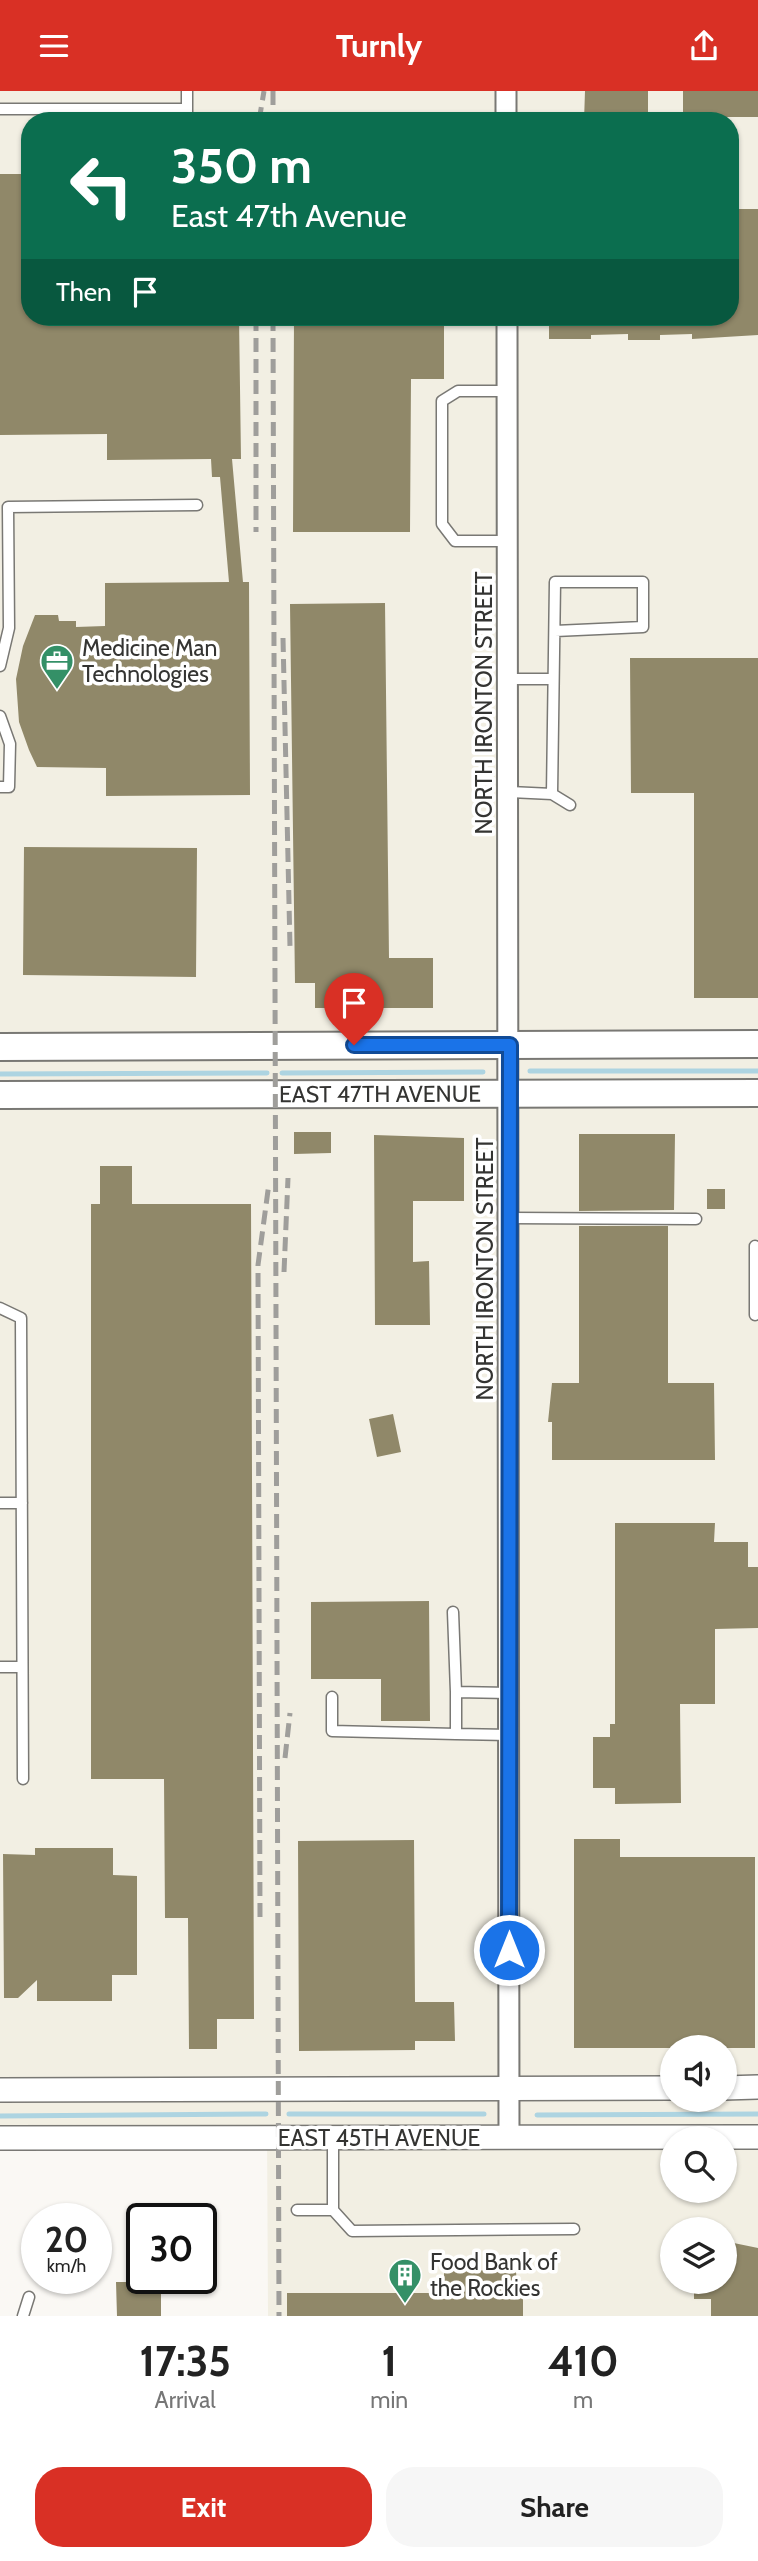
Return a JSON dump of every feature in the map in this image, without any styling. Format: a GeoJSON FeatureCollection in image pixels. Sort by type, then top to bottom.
{"type":"FeatureCollection","features":[{"type":"Feature","properties":{"kind":"main road"},"geometry":{"type":"LineString","coordinates":[[0,1047],[758,1044]]}},
{"type":"Feature","properties":{"kind":"main road","name":"EAST 47TH AVENUE"},"geometry":{"type":"LineString","coordinates":[[0,1095],[758,1093]]}},
{"type":"Feature","properties":{"kind":"street"},"geometry":{"type":"LineString","coordinates":[[506,91],[506,112]]}},
{"type":"Feature","properties":{"kind":"street","name":"NORTH IRONTON STREET"},"geometry":{"type":"LineString","coordinates":[[507,326],[510,792],[509,2138]]}},
{"type":"Feature","properties":{"kind":"street"},"geometry":{"type":"LineString","coordinates":[[737,2088],[758,2087]]}},
{"type":"Feature","properties":{"kind":"street"},"geometry":{"type":"LineString","coordinates":[[0,2090],[660,2088]]}},
{"type":"Feature","properties":{"kind":"street","name":"EAST 45TH AVENUE"},"geometry":{"type":"LineString","coordinates":[[0,2138],[758,2137]]}},
{"type":"Feature","properties":{"kind":"lane"},"geometry":{"type":"LineString","coordinates":[[0,109],[187,109],[187,91]]}},
{"type":"Feature","properties":{"kind":"lane"},"geometry":{"type":"LineString","coordinates":[[507,391],[458,391],[442,401],[442,524],[455,541],[508,541]]}},
{"type":"Feature","properties":{"kind":"lane"},"geometry":{"type":"LineString","coordinates":[[0,666],[9,628],[4,507],[197,505]]}},
{"type":"Feature","properties":{"kind":"lane"},"geometry":{"type":"LineString","coordinates":[[552,794],[555,582],[643,582],[643,627],[555,631]]}},
{"type":"Feature","properties":{"kind":"lane"},"geometry":{"type":"LineString","coordinates":[[508,679],[552,679]]}},
{"type":"Feature","properties":{"kind":"lane"},"geometry":{"type":"LineString","coordinates":[[0,716],[10,744],[9,787],[0,787]]}},
{"type":"Feature","properties":{"kind":"lane"},"geometry":{"type":"LineString","coordinates":[[510,792],[552,794],[570,805]]}},
{"type":"Feature","properties":{"kind":"lane"},"geometry":{"type":"LineString","coordinates":[[510,1219],[696,1219]]}},
{"type":"Feature","properties":{"kind":"lane"},"geometry":{"type":"LineString","coordinates":[[755,1246],[755,1315]]}},
{"type":"Feature","properties":{"kind":"lane"},"geometry":{"type":"LineString","coordinates":[[0,1308],[21,1318],[23,1779]]}},
{"type":"Feature","properties":{"kind":"lane"},"geometry":{"type":"LineString","coordinates":[[0,1503],[22,1503]]}},
{"type":"Feature","properties":{"kind":"lane"},"geometry":{"type":"LineString","coordinates":[[453,1612],[456,1734]]}},
{"type":"Feature","properties":{"kind":"lane"},"geometry":{"type":"LineString","coordinates":[[0,1667],[22,1667]]}},
{"type":"Feature","properties":{"kind":"lane"},"geometry":{"type":"LineString","coordinates":[[456,1692],[509,1693]]}},
{"type":"Feature","properties":{"kind":"lane"},"geometry":{"type":"LineString","coordinates":[[332,1697],[332,1731],[509,1735]]}},
{"type":"Feature","properties":{"kind":"lane"},"geometry":{"type":"LineString","coordinates":[[332,2139],[332,2210],[352,2231],[574,2229]]}},
{"type":"Feature","properties":{"kind":"lane"},"geometry":{"type":"LineString","coordinates":[[297,2210],[332,2210]]}},
{"type":"Feature","properties":{"kind":"lane"},"geometry":{"type":"LineString","coordinates":[[23,2316],[29,2297]]}},
{"type":"Feature","properties":{"kind":"shaded area"},"geometry":{"type":"Polygon","coordinates":[[[0,91],[758,91],[758,2316],[268,2316],[267,2127],[0,2128],[0,91]]]}},
{"type":"Feature","properties":{"kind":"building"},"geometry":{"type":"Polygon","coordinates":[[[585,91],[648,91],[648,112],[584,112],[585,91]]]}},
{"type":"Feature","properties":{"kind":"building"},"geometry":{"type":"Polygon","coordinates":[[[683,91],[758,91],[758,117],[739,117],[739,112],[683,112],[683,91]]]}},
{"type":"Feature","properties":{"kind":"building"},"geometry":{"type":"Polygon","coordinates":[[[0,174],[21,174],[21,326],[239,326],[241,459],[232,459],[243,582],[249,582],[250,795],[106,796],[106,768],[37,767],[19,722],[16,679],[23,646],[35,615],[58,615],[59,621],[76,621],[76,627],[105,626],[105,583],[229,582],[220,477],[212,477],[211,459],[107,460],[107,434],[0,435],[0,174]]]}},
{"type":"Feature","properties":{"kind":"building"},"geometry":{"type":"Polygon","coordinates":[[[739,209],[758,209],[758,335],[692,339],[692,334],[660,335],[660,340],[628,340],[628,334],[591,335],[591,339],[549,339],[549,326],[739,326],[739,209]]]}},
{"type":"Feature","properties":{"kind":"building"},"geometry":{"type":"Polygon","coordinates":[[[294,326],[444,326],[444,379],[411,379],[410,532],[293,532],[294,326]]]}},
{"type":"Feature","properties":{"kind":"building"},"geometry":{"type":"Polygon","coordinates":[[[385,603],[389,958],[433,958],[433,1008],[315,1008],[315,983],[295,983],[290,604],[385,603]]]}},
{"type":"Feature","properties":{"kind":"building"},"geometry":{"type":"Polygon","coordinates":[[[630,658],[758,658],[758,998],[694,998],[694,793],[631,793],[630,658]]]}},
{"type":"Feature","properties":{"kind":"building"},"geometry":{"type":"Polygon","coordinates":[[[24,847],[197,848],[196,977],[23,975],[24,847]]]}},
{"type":"Feature","properties":{"kind":"building"},"geometry":{"type":"Polygon","coordinates":[[[294,1132],[331,1132],[331,1153],[294,1154],[294,1132]]]}},
{"type":"Feature","properties":{"kind":"building"},"geometry":{"type":"Polygon","coordinates":[[[579,1134],[675,1134],[674,1210],[579,1211],[579,1134]]]}},
{"type":"Feature","properties":{"kind":"building"},"geometry":{"type":"Polygon","coordinates":[[[374,1135],[464,1138],[464,1201],[413,1201],[413,1262],[429,1261],[430,1325],[375,1325],[374,1135]]]}},
{"type":"Feature","properties":{"kind":"building"},"geometry":{"type":"Polygon","coordinates":[[[100,1166],[132,1166],[132,1204],[251,1204],[254,2019],[217,2019],[217,2049],[189,2049],[188,1918],[165,1918],[164,1779],[91,1779],[91,1204],[100,1204],[100,1166]]]}},
{"type":"Feature","properties":{"kind":"building"},"geometry":{"type":"Polygon","coordinates":[[[707,1189],[725,1189],[725,1209],[707,1209],[707,1189]]]}},
{"type":"Feature","properties":{"kind":"building"},"geometry":{"type":"Polygon","coordinates":[[[579,1226],[668,1226],[668,1383],[714,1383],[715,1460],[552,1460],[552,1422],[548,1422],[552,1383],[579,1383],[579,1226]]]}},
{"type":"Feature","properties":{"kind":"building"},"geometry":{"type":"Polygon","coordinates":[[[393,1414],[401,1452],[377,1457],[369,1419],[393,1414]]]}},
{"type":"Feature","properties":{"kind":"building"},"geometry":{"type":"Polygon","coordinates":[[[615,1523],[715,1523],[714,1542],[748,1542],[748,1567],[758,1567],[758,1628],[715,1629],[715,1704],[680,1704],[681,1803],[615,1804],[615,1788],[593,1788],[593,1737],[610,1737],[610,1724],[615,1724],[615,1523]]]}},
{"type":"Feature","properties":{"kind":"building"},"geometry":{"type":"Polygon","coordinates":[[[429,1601],[430,1721],[381,1721],[381,1679],[311,1679],[311,1602],[429,1601]]]}},
{"type":"Feature","properties":{"kind":"building"},"geometry":{"type":"Polygon","coordinates":[[[574,1839],[620,1839],[620,1857],[755,1857],[755,2048],[737,2048],[737,2035],[660,2035],[660,2048],[574,2048],[574,1839]]]}},
{"type":"Feature","properties":{"kind":"building"},"geometry":{"type":"Polygon","coordinates":[[[414,1840],[415,2002],[454,2002],[455,2041],[415,2041],[415,2050],[299,2051],[298,1841],[414,1840]]]}},
{"type":"Feature","properties":{"kind":"building"},"geometry":{"type":"Polygon","coordinates":[[[35,1848],[113,1848],[113,1875],[137,1876],[137,1975],[112,1975],[112,2001],[37,2001],[37,1980],[18,1998],[4,1998],[3,1854],[35,1855],[35,1848]]]}},
{"type":"Feature","properties":{"kind":"building"},"geometry":{"type":"Polygon","coordinates":[[[737,2244],[758,2248],[758,2316],[711,2316],[711,2299],[694,2299],[694,2294],[737,2294],[737,2244]]]}},
{"type":"Feature","properties":{"kind":"building","name":"Food Bank of the Rockies"},"geometry":{"type":"Polygon","coordinates":[[[516,2270],[517,2292],[523,2292],[523,2316],[287,2316],[287,2293],[444,2293],[444,2271],[516,2270]]]}},
{"type":"Feature","properties":{"kind":"building"},"geometry":{"type":"Polygon","coordinates":[[[116,2282],[126,2282],[126,2294],[161,2294],[161,2316],[117,2316],[116,2282]]]}},
{"type":"Feature","properties":{"kind":"waterway"},"geometry":{"type":"LineString","coordinates":[[530,1071],[758,1071]]}},
{"type":"Feature","properties":{"kind":"waterway"},"geometry":{"type":"LineString","coordinates":[[282,1073],[483,1072]]}},
{"type":"Feature","properties":{"kind":"waterway"},"geometry":{"type":"LineString","coordinates":[[0,1074],[267,1073]]}},
{"type":"Feature","properties":{"kind":"waterway"},"geometry":{"type":"LineString","coordinates":[[0,2116],[266,2114]]}},
{"type":"Feature","properties":{"kind":"waterway"},"geometry":{"type":"LineString","coordinates":[[289,2114],[484,2114]]}},
{"type":"Feature","properties":{"kind":"waterway"},"geometry":{"type":"LineString","coordinates":[[537,2115],[758,2114]]}},
{"type":"Feature","properties":{"kind":"railway"},"geometry":{"type":"LineString","coordinates":[[260,112],[264,91]]}},
{"type":"Feature","properties":{"kind":"railway"},"geometry":{"type":"LineString","coordinates":[[273,91],[273,112]]}},
{"type":"Feature","properties":{"kind":"railway"},"geometry":{"type":"LineString","coordinates":[[256,326],[256,532]]}},
{"type":"Feature","properties":{"kind":"railway"},"geometry":{"type":"LineString","coordinates":[[273,326],[279,2316]]}},
{"type":"Feature","properties":{"kind":"railway"},"geometry":{"type":"LineString","coordinates":[[283,638],[290,947]]}},
{"type":"Feature","properties":{"kind":"railway"},"geometry":{"type":"LineString","coordinates":[[284,1272],[288,1178]]}},
{"type":"Feature","properties":{"kind":"railway"},"geometry":{"type":"LineString","coordinates":[[260,1917],[258,1265],[269,1183]]}},
{"type":"Feature","properties":{"kind":"railway"},"geometry":{"type":"LineString","coordinates":[[285,1758],[290,1713]]}},
{"type":"Feature","properties":{"kind":"place","name":"Medicine Man Technologies"},"geometry":{"type":"Point","coordinates":[57,691]}},
{"type":"Feature","properties":{"kind":"place","name":"Food Bank of the Rockies"},"geometry":{"type":"Point","coordinates":[405,2305]}},
{"type":"Feature","properties":{"kind":"route"},"geometry":{"type":"LineString","coordinates":[[354,1045],[510,1045],[509,1950]]}}]}
